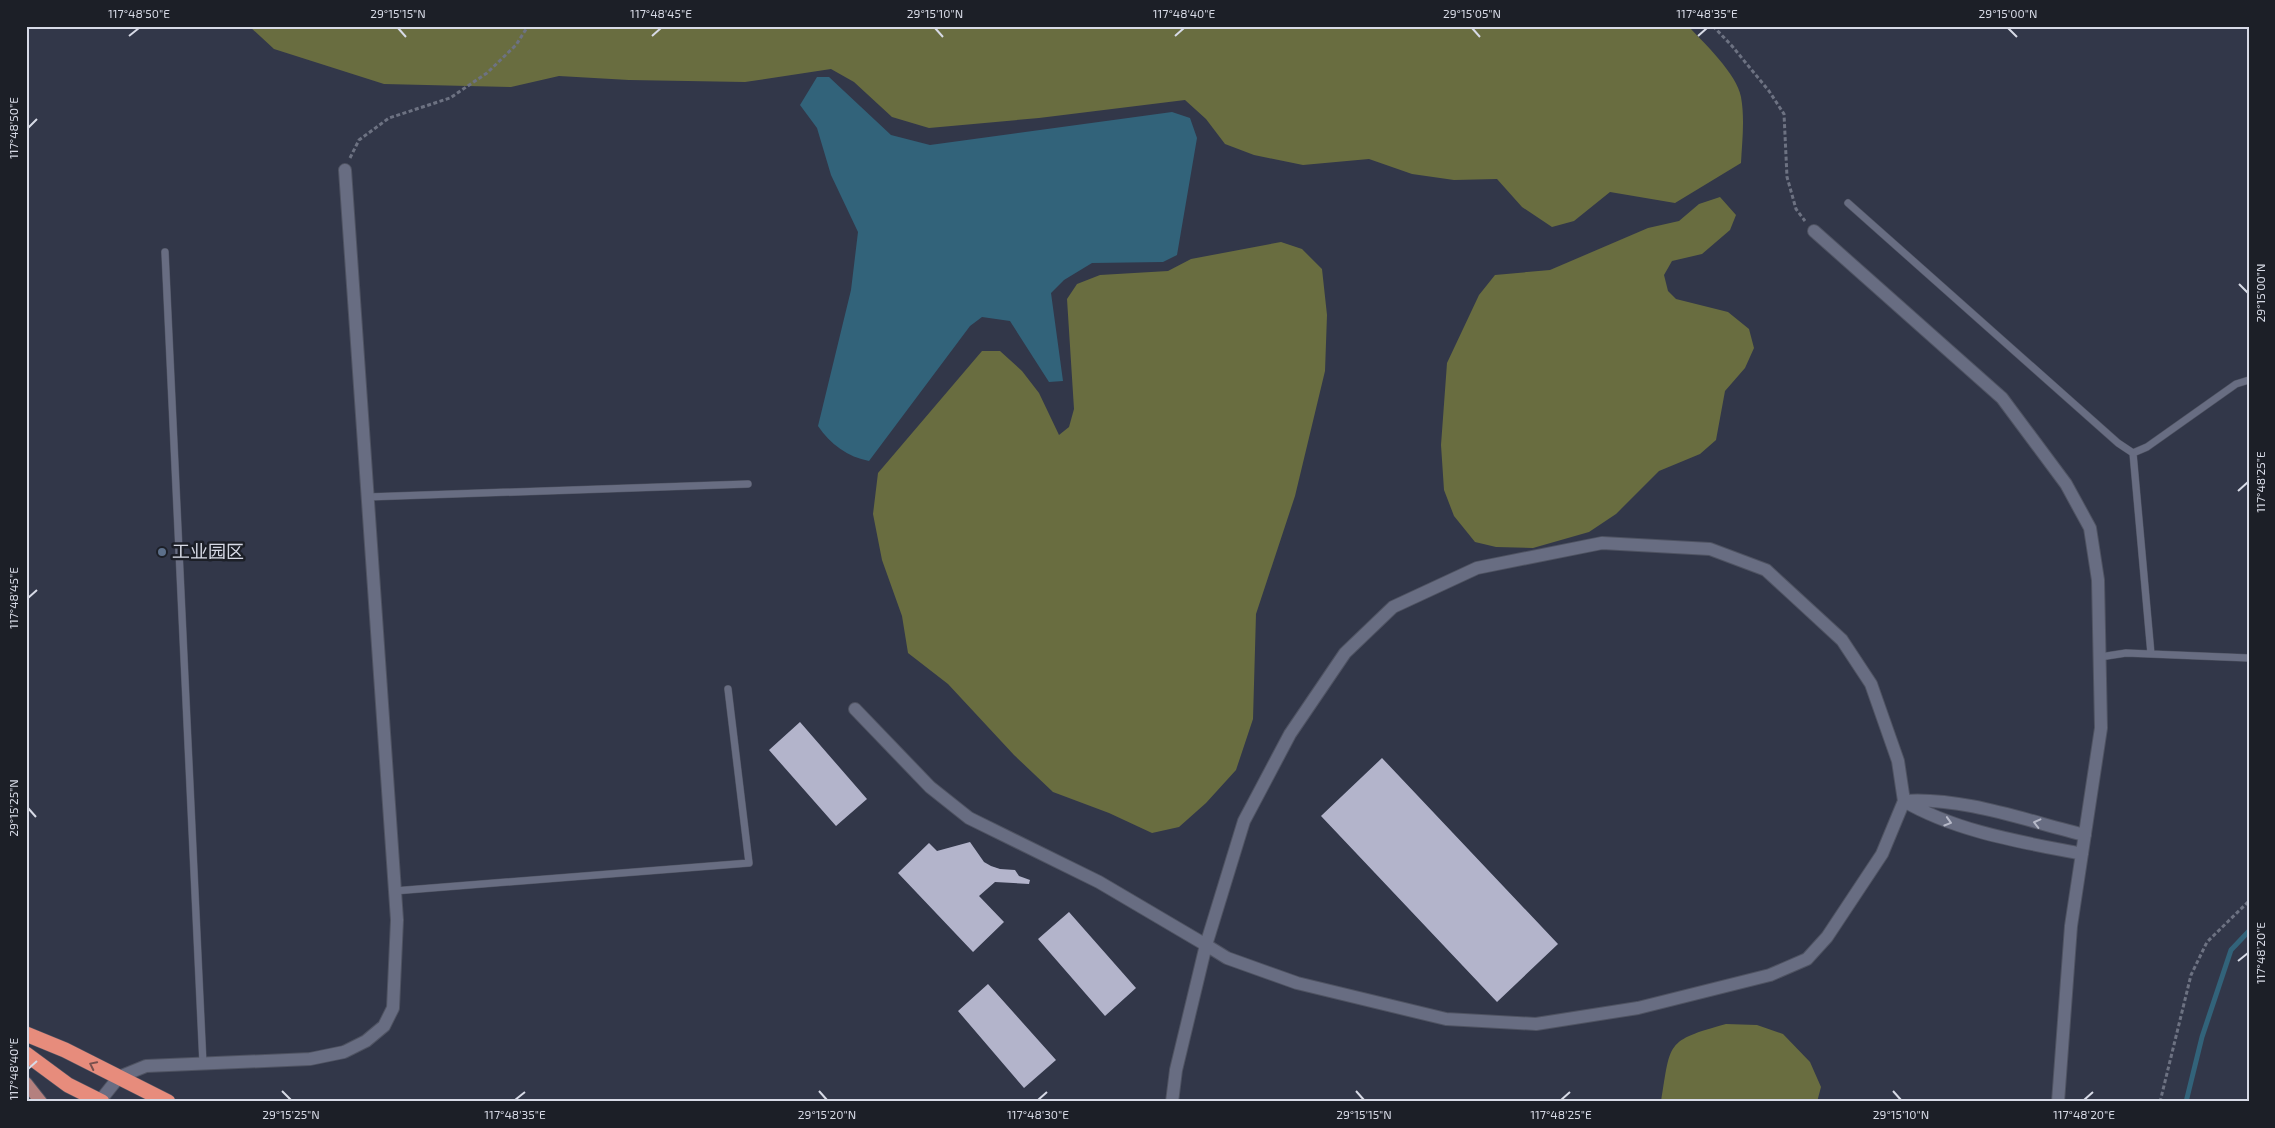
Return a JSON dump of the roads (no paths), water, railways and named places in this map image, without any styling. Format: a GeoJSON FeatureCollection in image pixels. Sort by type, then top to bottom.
{"type":"FeatureCollection","features":[{"type":"Feature","properties":{"kind":"highway"},"geometry":{"type":"LineString","coordinates":[[26,1034],[168,1102]]}},
{"type":"Feature","properties":{"kind":"highway"},"geometry":{"type":"LineString","coordinates":[[26,1054],[68,1086],[100,1101]]}},
{"type":"Feature","properties":{"kind":"main road"},"geometry":{"type":"LineString","coordinates":[[26,1084],[41,1102]]}},
{"type":"Feature","properties":{"kind":"street"},"geometry":{"type":"LineString","coordinates":[[100,1101],[119,1077],[146,1066],[310,1059],[335,1054],[366,1041],[384,1026],[393,1008],[396,920],[345,170]]}},
{"type":"Feature","properties":{"kind":"street"},"geometry":{"type":"LineString","coordinates":[[1814,231],[2002,398],[2066,484],[2090,528],[2098,580],[2101,728],[2071,926],[2058,1102]]}},
{"type":"Feature","properties":{"kind":"street"},"geometry":{"type":"LineString","coordinates":[[855,710],[930,787],[969,818],[1099,882],[1206,945],[1226,958],[1296,983],[1446,1019],[1536,1024],[1638,1008],[1770,975],[1807,959],[1826,937],[1882,854],[1904,801],[1898,761],[1871,684],[1842,640],[1766,570],[1710,549],[1602,543],[1477,568],[1393,607],[1345,653],[1290,734],[1244,821],[1206,945],[1176,1070],[1172,1102]]}},
{"type":"Feature","properties":{"kind":"street"},"geometry":{"type":"LineString","coordinates":[[1904,801],[1927,799],[1954,803],[2085,835]]}},
{"type":"Feature","properties":{"kind":"street"},"geometry":{"type":"LineString","coordinates":[[1904,801],[1923,812],[1950,822],[2082,854]]}},
{"type":"Feature","properties":{"kind":"lane"},"geometry":{"type":"LineString","coordinates":[[1848,203],[2118,443],[2132,453],[2151,654]]}},
{"type":"Feature","properties":{"kind":"lane"},"geometry":{"type":"LineString","coordinates":[[166,252],[203,1064]]}},
{"type":"Feature","properties":{"kind":"lane"},"geometry":{"type":"LineString","coordinates":[[2132,453],[2146,448],[2236,384],[2249,380]]}},
{"type":"Feature","properties":{"kind":"lane"},"geometry":{"type":"LineString","coordinates":[[367,496],[748,484]]}},
{"type":"Feature","properties":{"kind":"lane"},"geometry":{"type":"LineString","coordinates":[[2100,657],[2126,653],[2249,658]]}},
{"type":"Feature","properties":{"kind":"lane"},"geometry":{"type":"LineString","coordinates":[[394,891],[750,862],[728,689]]}},
{"type":"Feature","properties":{"kind":"water"},"geometry":{"type":"Polygon","coordinates":[[[817,77],[829,77],[891,135],[930,145],[1172,112],[1190,118],[1197,138],[1177,255],[1163,262],[1092,263],[1064,280],[1051,293],[1063,381],[1049,382],[1010,321],[982,317],[970,326],[869,461],[847,453],[834,444],[818,426],[851,290],[858,232],[831,175],[817,128],[800,105],[817,77]]]}},
{"type":"Feature","properties":{"kind":"waterway"},"geometry":{"type":"LineString","coordinates":[[2186,1102],[2202,1037],[2231,950],[2249,931]]}},
{"type":"Feature","properties":{"kind":"place","name":"工业园区"},"geometry":{"type":"Point","coordinates":[162,552]}}]}
